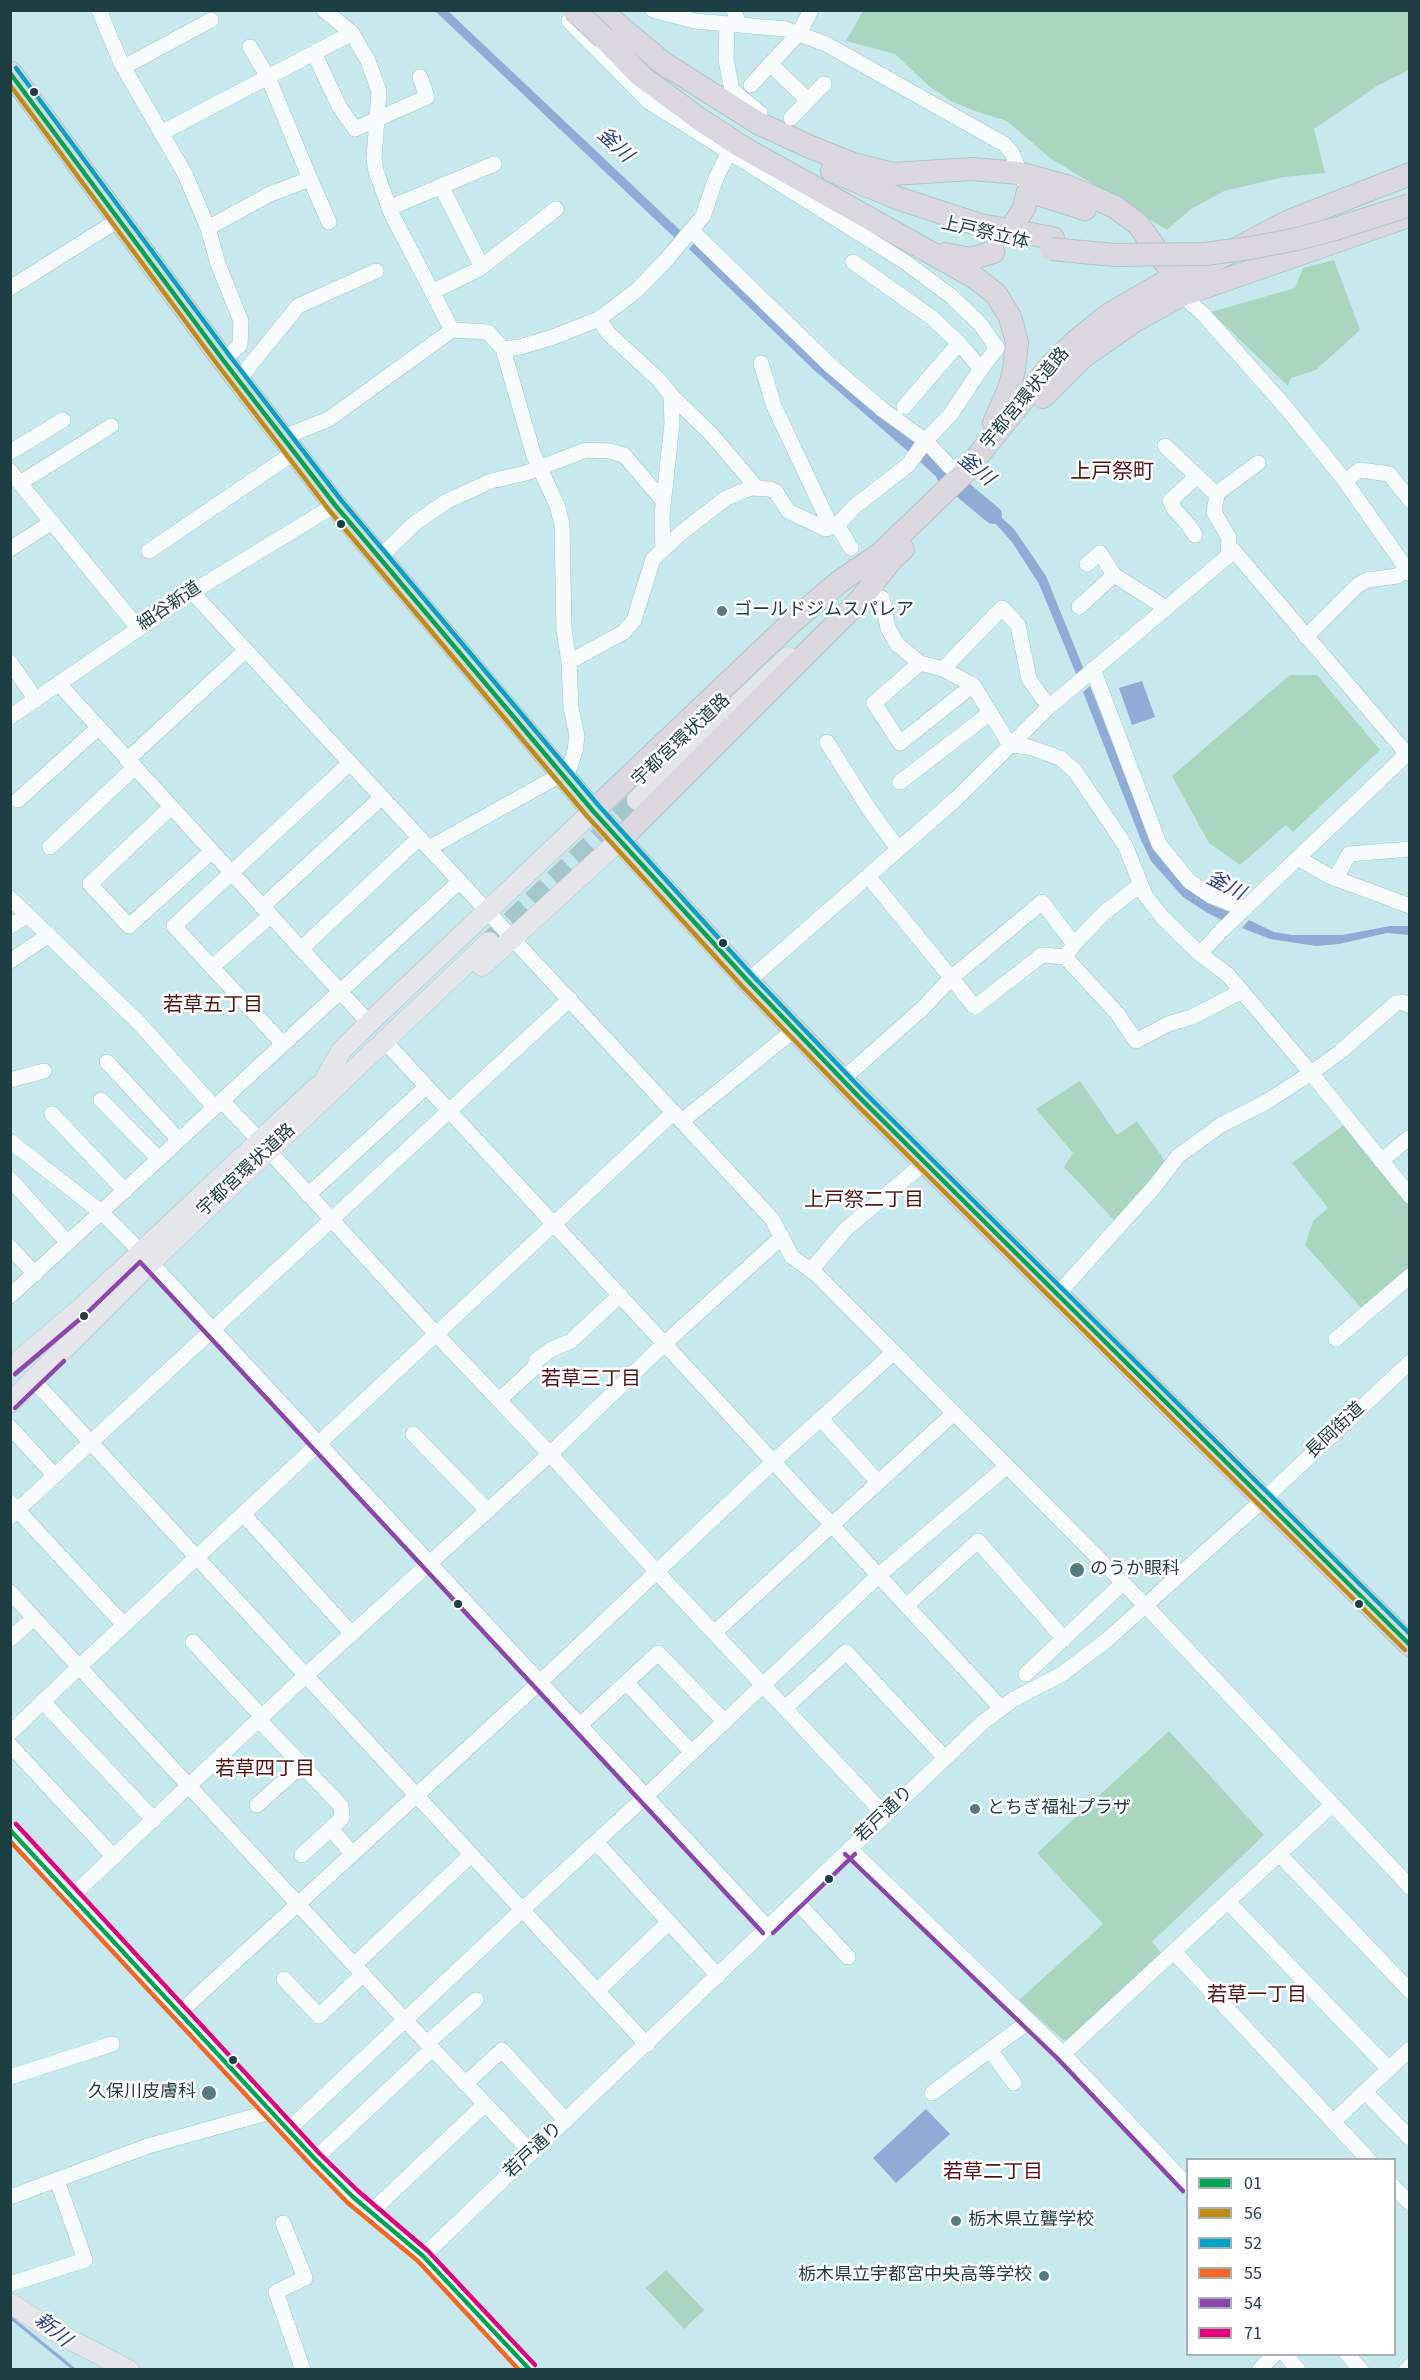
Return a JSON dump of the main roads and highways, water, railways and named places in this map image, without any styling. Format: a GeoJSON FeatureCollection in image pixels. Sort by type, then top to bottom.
{"type":"FeatureCollection","features":[{"type":"Feature","properties":{"kind":"highway"},"geometry":{"type":"LineString","coordinates":[[600,10],[657,59],[758,123],[800,162],[896,235],[985,285],[1004,305],[1014,329],[1017,355],[1009,389],[988,434],[963,474]]}},
{"type":"Feature","properties":{"kind":"highway"},"geometry":{"type":"LineString","coordinates":[[570,13],[604,38],[641,76],[742,147],[800,162],[853,164],[893,174],[972,169],[1023,182],[1065,186],[1115,207],[1138,224],[1172,285]]}},
{"type":"Feature","properties":{"kind":"highway"},"geometry":{"type":"LineString","coordinates":[[10,72],[224,360],[335,504],[593,811],[842,1080],[1410,1645]]}},
{"type":"Feature","properties":{"kind":"highway","name":"上戸祭立体"},"geometry":{"type":"LineString","coordinates":[[800,162],[874,203],[923,220],[1018,243],[1166,247],[1245,240],[1303,228],[1410,194]]}},
{"type":"Feature","properties":{"kind":"highway","name":"宇都宮環状道路"},"geometry":{"type":"LineString","coordinates":[[886,556],[933,513],[1052,364],[1076,340],[1108,315],[1172,285],[1287,222],[1410,174]]}},
{"type":"Feature","properties":{"kind":"highway"},"geometry":{"type":"LineString","coordinates":[[1016,221],[1023,207],[1023,182]]}},
{"type":"Feature","properties":{"kind":"highway","name":"上戸祭立体"},"geometry":{"type":"LineString","coordinates":[[1052,243],[1114,255],[1205,254],[1297,239],[1410,205]]}},
{"type":"Feature","properties":{"kind":"highway","name":"宇都宮環状道路"},"geometry":{"type":"LineString","coordinates":[[1172,285],[1410,216]]}},
{"type":"Feature","properties":{"kind":"highway"},"geometry":{"type":"LineString","coordinates":[[896,235],[939,253],[958,258],[970,259],[993,252]]}},
{"type":"Feature","properties":{"kind":"highway"},"geometry":{"type":"LineString","coordinates":[[593,811],[792,622],[839,582],[886,556]]}},
{"type":"Feature","properties":{"kind":"highway"},"geometry":{"type":"LineString","coordinates":[[620,840],[861,599],[886,556]]}},
{"type":"Feature","properties":{"kind":"main road","name":"宇都宮環状道路"},"geometry":{"type":"LineString","coordinates":[[633,796],[886,556]]}},
{"type":"Feature","properties":{"kind":"main road"},"geometry":{"type":"LineString","coordinates":[[325,1079],[341,1052],[369,1023],[593,811]]}},
{"type":"Feature","properties":{"kind":"main road"},"geometry":{"type":"LineString","coordinates":[[350,1073],[366,1066],[391,1048],[620,840]]}},
{"type":"Feature","properties":{"kind":"main road","name":"宇都宮環状道路"},"geometry":{"type":"LineString","coordinates":[[13,1362],[145,1257],[264,1145],[350,1073],[484,937],[325,1079],[264,1145]]}},
{"type":"Feature","properties":{"kind":"main road","name":"宇都宮環状道路"},"geometry":{"type":"LineString","coordinates":[[10,1403],[34,1381],[145,1257]]}},
{"type":"Feature","properties":{"kind":"main road"},"geometry":{"type":"LineString","coordinates":[[10,2303],[101,2363],[129,2370]]}},
{"type":"Feature","properties":{"kind":"water"},"geometry":{"type":"Polygon","coordinates":[[[435,11],[448,11],[684,234],[678,241],[435,11]]]}},
{"type":"Feature","properties":{"kind":"water"},"geometry":{"type":"Polygon","coordinates":[[[694,243],[828,370],[917,445],[911,454],[814,370],[689,249],[694,243]]]}},
{"type":"Feature","properties":{"kind":"water"},"geometry":{"type":"Polygon","coordinates":[[[925,451],[948,471],[940,480],[918,460],[925,451]]]}},
{"type":"Feature","properties":{"kind":"water"},"geometry":{"type":"Polygon","coordinates":[[[979,497],[1014,529],[1046,576],[1084,670],[1077,676],[1039,584],[1012,542],[994,522],[972,504],[979,497]]]}},
{"type":"Feature","properties":{"kind":"water"},"geometry":{"type":"Polygon","coordinates":[[[1142,681],[1155,717],[1132,725],[1119,688],[1142,681]]]}},
{"type":"Feature","properties":{"kind":"water"},"geometry":{"type":"Polygon","coordinates":[[[1090,686],[1153,846],[1165,864],[1192,891],[1212,905],[1234,914],[1225,922],[1183,897],[1151,861],[1083,692],[1090,686]]]}},
{"type":"Feature","properties":{"kind":"water"},"geometry":{"type":"Polygon","coordinates":[[[1249,920],[1274,932],[1292,935],[1342,935],[1390,926],[1409,926],[1409,935],[1387,933],[1339,944],[1316,946],[1270,939],[1242,928],[1249,920]]]}},
{"type":"Feature","properties":{"kind":"water"},"geometry":{"type":"Polygon","coordinates":[[[926,2109],[950,2134],[896,2183],[873,2158],[926,2109]]]}},
{"type":"Feature","properties":{"kind":"waterway","name":"釜川"},"geometry":{"type":"LineString","coordinates":[[945,475],[993,515]]}},
{"type":"Feature","properties":{"kind":"waterway","name":"新川"},"geometry":{"type":"LineString","coordinates":[[10,2317],[75,2370]]}},
{"type":"Feature","properties":{"kind":"tunnel"},"geometry":{"type":"LineString","coordinates":[[489,942],[637,800]]}},
{"type":"Feature","properties":{"kind":"place","name":"ゴールドジムスパレア"},"geometry":{"type":"Point","coordinates":[722,611]}},
{"type":"Feature","properties":{"kind":"place","name":"のうか眼科"},"geometry":{"type":"Point","coordinates":[1077,1570]}},
{"type":"Feature","properties":{"kind":"place","name":"とちぎ福祉プラザ"},"geometry":{"type":"Point","coordinates":[975,1809]}},
{"type":"Feature","properties":{"kind":"place","name":"久保川皮膚科"},"geometry":{"type":"Point","coordinates":[209,2093]}},
{"type":"Feature","properties":{"kind":"place","name":"栃木県立聾学校"},"geometry":{"type":"Point","coordinates":[956,2221]}},
{"type":"Feature","properties":{"kind":"place","name":"栃木県立宇都宮中央高等学校"},"geometry":{"type":"Point","coordinates":[1044,2276]}},
{"type":"Feature","properties":{"kind":"district","name":"上戸祭町"},"geometry":{"type":"Point","coordinates":[1112,473]}},
{"type":"Feature","properties":{"kind":"district","name":"若草五丁目"},"geometry":{"type":"Point","coordinates":[213,1007]}},
{"type":"Feature","properties":{"kind":"district","name":"上戸祭二丁目"},"geometry":{"type":"Point","coordinates":[864,1202]}},
{"type":"Feature","properties":{"kind":"district","name":"若草三丁目"},"geometry":{"type":"Point","coordinates":[591,1381]}},
{"type":"Feature","properties":{"kind":"district","name":"若草四丁目"},"geometry":{"type":"Point","coordinates":[265,1771]}},
{"type":"Feature","properties":{"kind":"district","name":"若草一丁目"},"geometry":{"type":"Point","coordinates":[1257,1997]}},
{"type":"Feature","properties":{"kind":"district","name":"若草二丁目"},"geometry":{"type":"Point","coordinates":[993,2174]}}]}
